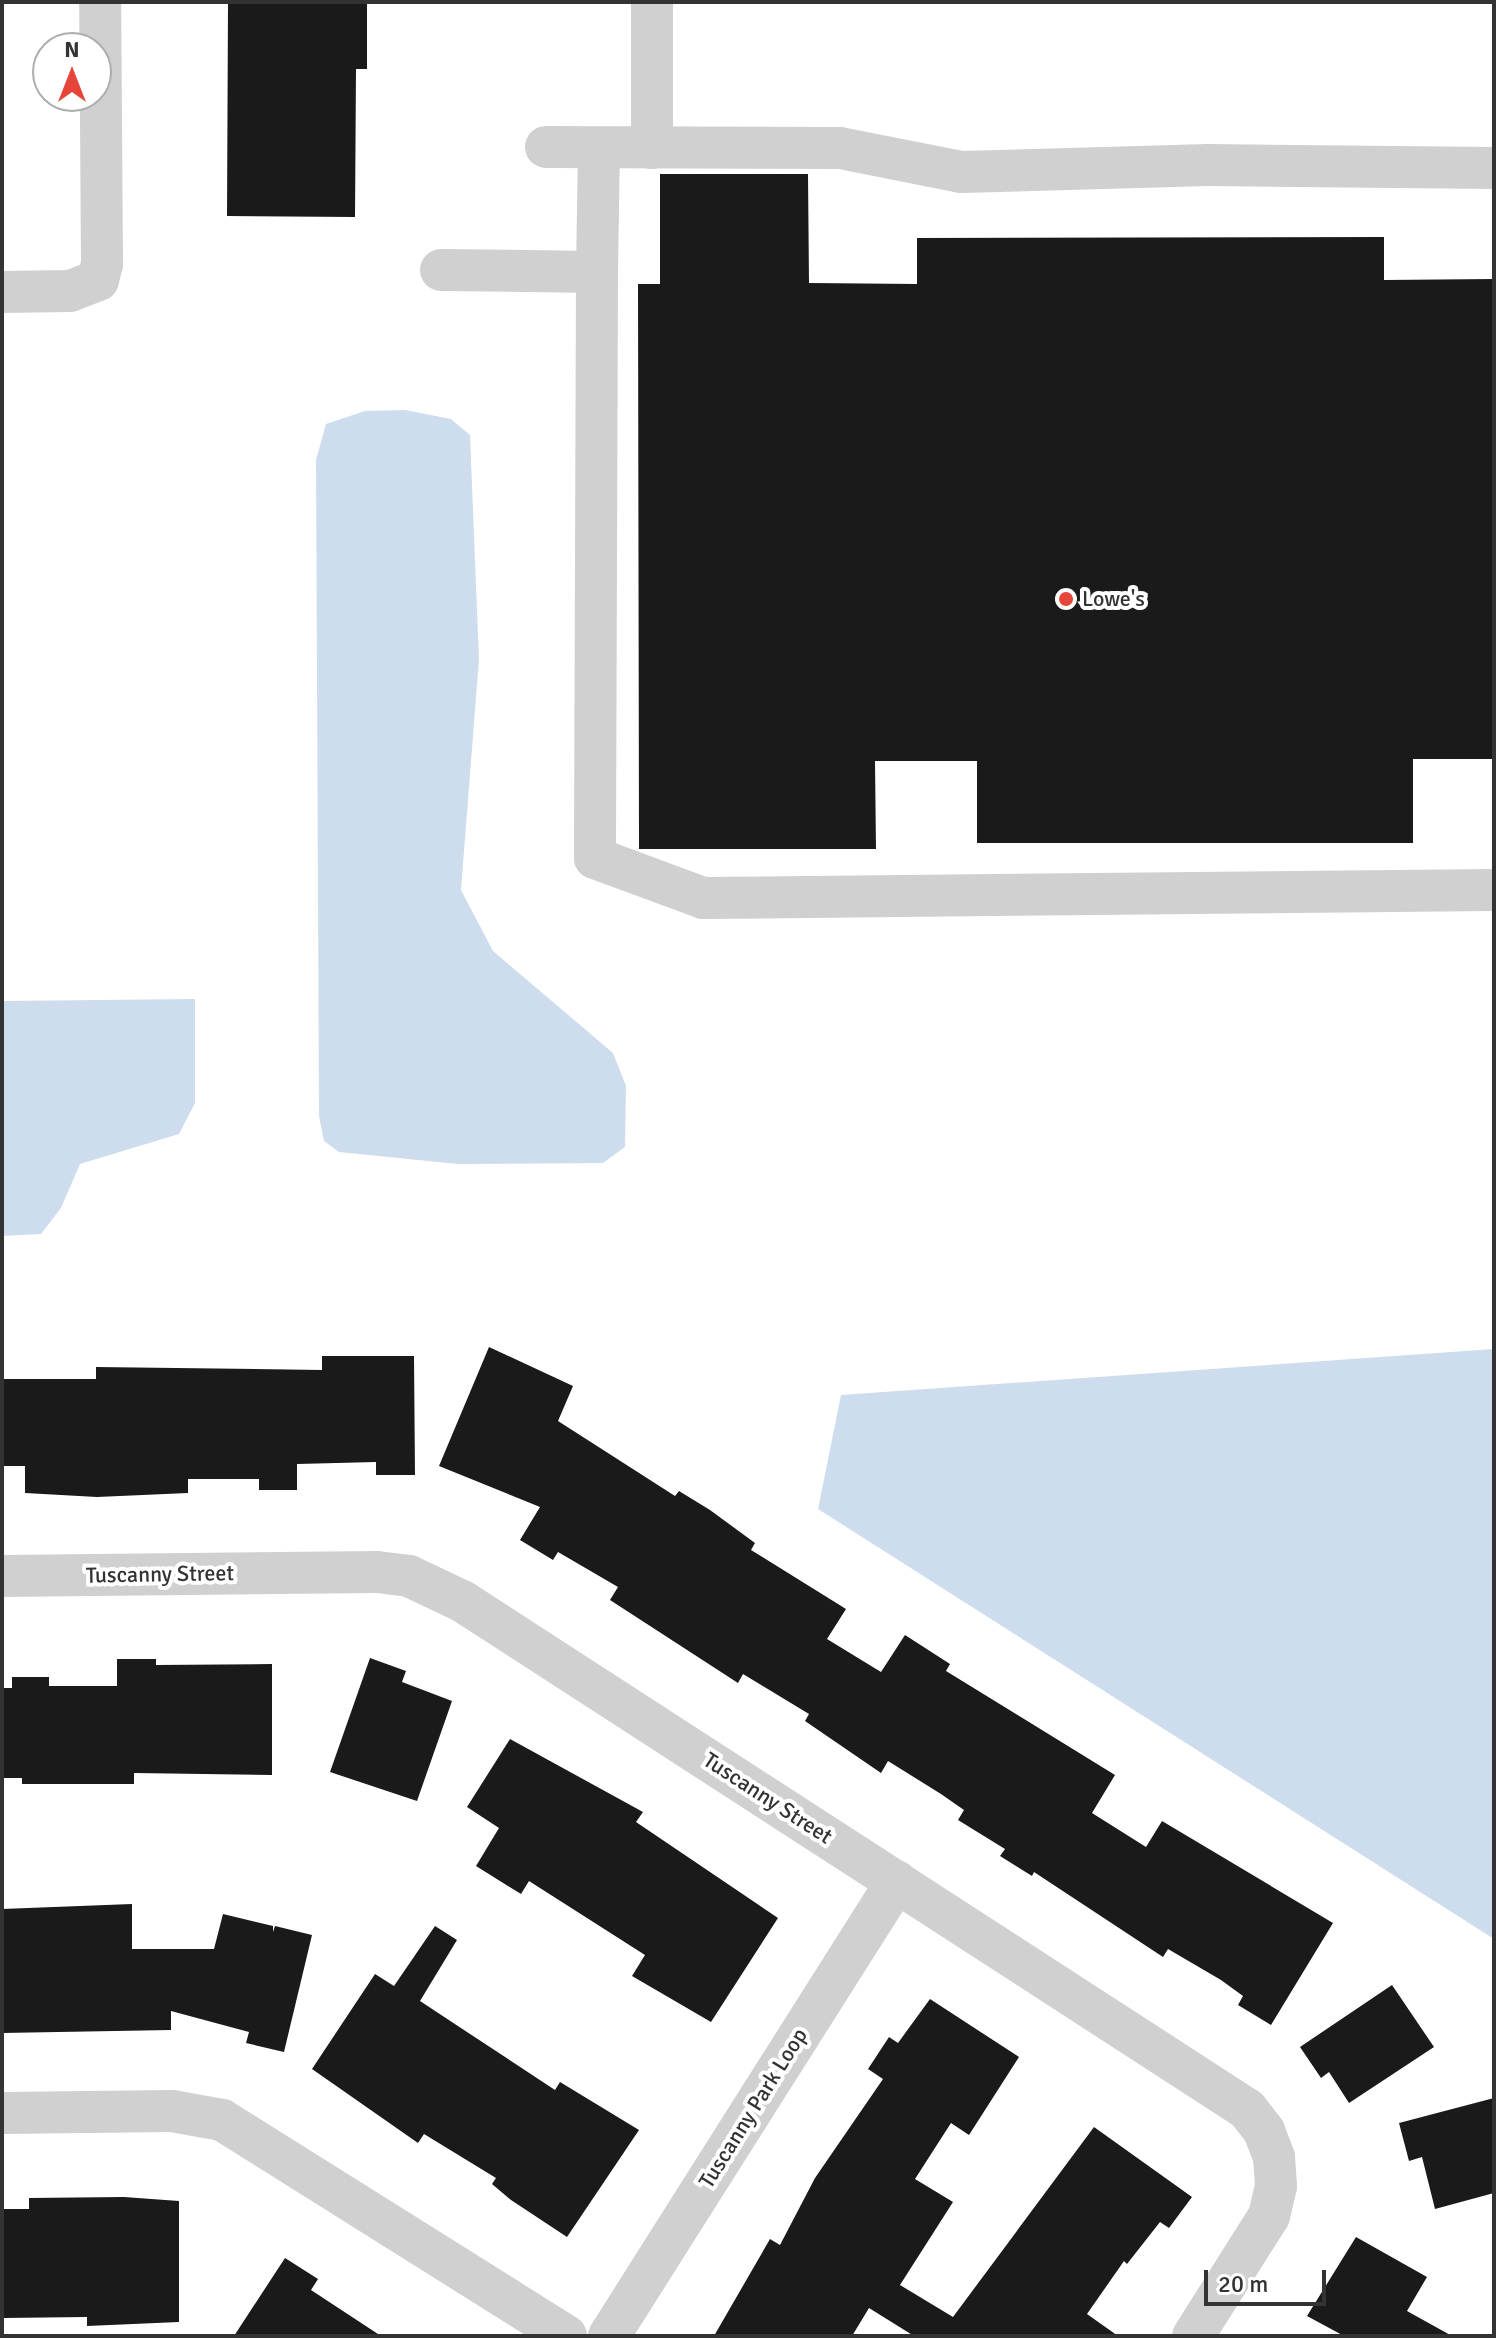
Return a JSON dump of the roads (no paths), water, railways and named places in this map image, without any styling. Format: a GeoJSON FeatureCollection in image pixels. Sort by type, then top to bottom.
{"type":"FeatureCollection","features":[{"type":"Feature","properties":{"kind":"street"},"geometry":{"type":"LineString","coordinates":[[2,292],[70,291],[98,280],[102,264],[100,2]]}},
{"type":"Feature","properties":{"kind":"street"},"geometry":{"type":"LineString","coordinates":[[652,2],[652,148]]}},
{"type":"Feature","properties":{"kind":"street"},"geometry":{"type":"LineString","coordinates":[[546,147],[599,150],[840,148],[961,172],[1208,165],[1494,168]]}},
{"type":"Feature","properties":{"kind":"street"},"geometry":{"type":"LineString","coordinates":[[599,150],[595,858],[703,898],[1494,890]]}},
{"type":"Feature","properties":{"kind":"street"},"geometry":{"type":"LineString","coordinates":[[441,270],[597,272]]}},
{"type":"Feature","properties":{"kind":"street","name":"Tuscanny Street"},"geometry":{"type":"LineString","coordinates":[[2,1576],[409,1576],[462,1601],[1247,2109],[1264,2131],[1276,2186],[1269,2216],[1193,2336]]}},
{"type":"Feature","properties":{"kind":"street","name":"Tuscanny Park Loop"},"geometry":{"type":"LineString","coordinates":[[609,2336],[897,1881]]}},
{"type":"Feature","properties":{"kind":"street"},"geometry":{"type":"LineString","coordinates":[[2,2113],[172,2111],[222,2120],[566,2336]]}},
{"type":"Feature","properties":{"kind":"water"},"geometry":{"type":"Polygon","coordinates":[[[405,410],[451,419],[470,435],[479,659],[461,890],[493,951],[613,1053],[626,1086],[625,1147],[603,1163],[458,1164],[339,1152],[324,1141],[319,1116],[316,460],[326,424],[365,411],[405,410]]]}},
{"type":"Feature","properties":{"kind":"water"},"geometry":{"type":"Polygon","coordinates":[[[195,999],[195,1103],[179,1134],[80,1164],[61,1208],[41,1234],[2,1236],[2,1001],[195,999]]]}},
{"type":"Feature","properties":{"kind":"water"},"geometry":{"type":"Polygon","coordinates":[[[1494,1349],[1494,1939],[818,1509],[841,1395],[1494,1349]]]}},
{"type":"Feature","properties":{"kind":"place","name":"Lowe's"},"geometry":{"type":"Point","coordinates":[1066,599]}}]}
